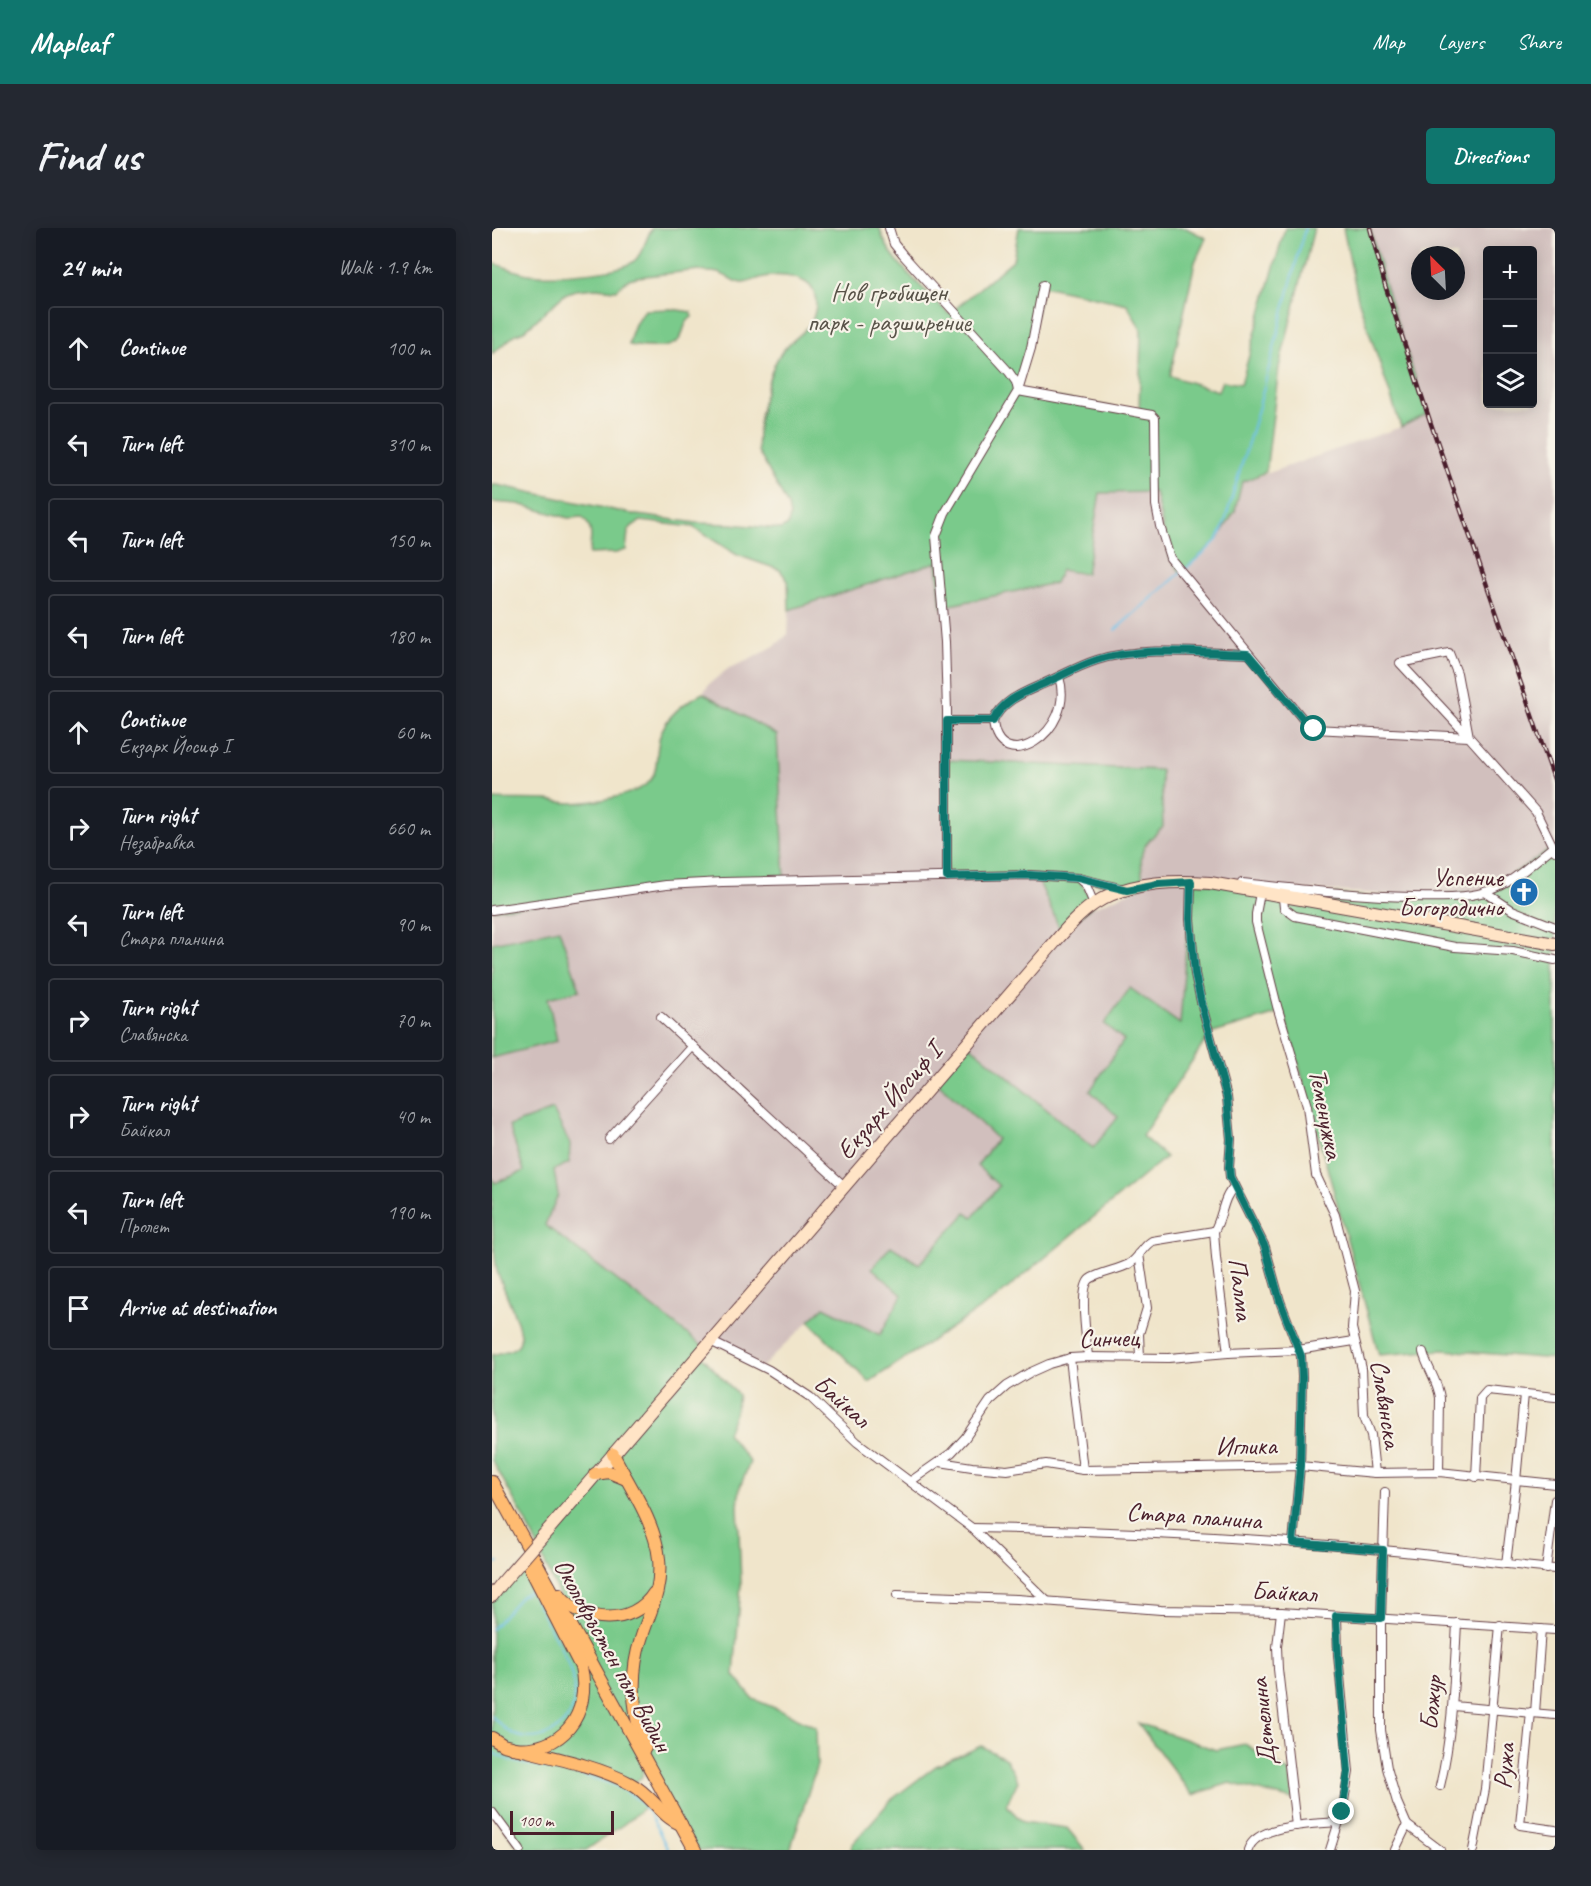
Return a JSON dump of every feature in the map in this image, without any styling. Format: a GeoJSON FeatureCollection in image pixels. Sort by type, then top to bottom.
{"type":"FeatureCollection","features":[{"type":"Feature","properties":{"kind":"main road","name":"Екзарх Йосиф I"},"geometry":{"type":"LineString","coordinates":[[492,1596],[1048,950],[1094,904],[1116,893],[1158,884],[1210,883],[1437,925],[1555,944]]}},
{"type":"Feature","properties":{"kind":"main road"},"geometry":{"type":"LineString","coordinates":[[492,1477],[564,1600],[575,1609],[590,1616],[608,1618],[628,1614],[643,1607],[659,1586],[660,1575],[657,1544],[652,1528],[613,1454]]}},
{"type":"Feature","properties":{"kind":"main road"},"geometry":{"type":"LineString","coordinates":[[595,1474],[609,1472],[626,1479]]}},
{"type":"Feature","properties":{"kind":"main road","name":"Околовръстен път Видин"},"geometry":{"type":"LineString","coordinates":[[492,1482],[695,1850]]}},
{"type":"Feature","properties":{"kind":"main road"},"geometry":{"type":"LineString","coordinates":[[492,1494],[576,1657],[584,1678],[581,1706],[570,1728],[562,1735],[540,1746],[524,1749],[512,1748]]}},
{"type":"Feature","properties":{"kind":"main road"},"geometry":{"type":"LineString","coordinates":[[660,1575],[658,1592],[641,1637],[634,1665],[633,1696],[644,1746],[669,1800]]}},
{"type":"Feature","properties":{"kind":"main road"},"geometry":{"type":"LineString","coordinates":[[492,1738],[512,1748],[602,1772],[632,1784],[647,1795],[670,1820],[681,1824]]}},
{"type":"Feature","properties":{"kind":"street"},"geometry":{"type":"LineString","coordinates":[[889,228],[894,244],[1009,372],[1016,382],[1018,391]]}},
{"type":"Feature","properties":{"kind":"street"},"geometry":{"type":"LineString","coordinates":[[947,877],[945,642],[936,536],[945,513],[1018,391],[1031,348],[1043,285]]}},
{"type":"Feature","properties":{"kind":"street"},"geometry":{"type":"LineString","coordinates":[[1018,391],[1152,415],[1156,423],[1156,506],[1166,549],[1176,567],[1307,724],[1314,729],[1469,737]]}},
{"type":"Feature","properties":{"kind":"street"},"geometry":{"type":"LineString","coordinates":[[1059,677],[1062,694],[1047,733],[1039,740],[1022,747],[1006,745],[996,734],[993,721],[1004,704],[1078,667],[1099,659],[1129,654],[1170,652],[1248,654]]}},
{"type":"Feature","properties":{"kind":"street"},"geometry":{"type":"LineString","coordinates":[[1469,737],[1457,673],[1449,653],[1400,663],[1536,812],[1554,849]]}},
{"type":"Feature","properties":{"kind":"street"},"geometry":{"type":"LineString","coordinates":[[947,721],[993,721]]}},
{"type":"Feature","properties":{"kind":"street","name":"Екзарх Йосиф I"},"geometry":{"type":"LineString","coordinates":[[1210,883],[1239,883],[1370,897],[1443,898],[1485,892],[1502,886],[1554,849]]}},
{"type":"Feature","properties":{"kind":"street"},"geometry":{"type":"LineString","coordinates":[[492,910],[666,885],[722,882],[1030,875],[1078,878],[1127,890]]}},
{"type":"Feature","properties":{"kind":"street"},"geometry":{"type":"LineString","coordinates":[[1078,878],[1086,885],[1094,904]]}},
{"type":"Feature","properties":{"kind":"street"},"geometry":{"type":"LineString","coordinates":[[1191,882],[1190,919],[1195,974],[1227,1098],[1231,1139],[1229,1167],[1234,1187],[1265,1247],[1280,1301],[1298,1350],[1302,1377],[1300,1466],[1293,1543]]}},
{"type":"Feature","properties":{"kind":"street"},"geometry":{"type":"LineString","coordinates":[[1485,892],[1512,910],[1555,927]]}},
{"type":"Feature","properties":{"kind":"street","name":"Теменужка"},"geometry":{"type":"LineString","coordinates":[[1263,894],[1256,914],[1256,922],[1277,1006],[1307,1106],[1316,1175],[1335,1215],[1355,1291],[1352,1329],[1354,1341]]}},
{"type":"Feature","properties":{"kind":"street"},"geometry":{"type":"LineString","coordinates":[[1283,897],[1284,908],[1295,916],[1455,947],[1513,951],[1555,960]]}},
{"type":"Feature","properties":{"kind":"street"},"geometry":{"type":"LineString","coordinates":[[1370,897],[1370,913]]}},
{"type":"Feature","properties":{"kind":"street"},"geometry":{"type":"LineString","coordinates":[[661,1017],[844,1186]]}},
{"type":"Feature","properties":{"kind":"street"},"geometry":{"type":"LineString","coordinates":[[609,1139],[693,1046]]}},
{"type":"Feature","properties":{"kind":"street"},"geometry":{"type":"LineString","coordinates":[[1088,1357],[1084,1302],[1086,1284],[1091,1279],[1130,1263],[1152,1241],[1214,1231],[1227,1196],[1234,1187]]}},
{"type":"Feature","properties":{"kind":"street","name":"Палма"},"geometry":{"type":"LineString","coordinates":[[1214,1231],[1228,1353]]}},
{"type":"Feature","properties":{"kind":"street"},"geometry":{"type":"LineString","coordinates":[[1139,1254],[1147,1308],[1139,1334],[1140,1358]]}},
{"type":"Feature","properties":{"kind":"street","name":"Байкал"},"geometry":{"type":"LineString","coordinates":[[710,1341],[769,1370],[810,1397],[857,1442],[972,1528],[1047,1601]]}},
{"type":"Feature","properties":{"kind":"street","name":"Синчец"},"geometry":{"type":"LineString","coordinates":[[911,1481],[951,1453],[965,1438],[990,1401],[1007,1386],[1029,1373],[1070,1358],[1140,1358],[1298,1350],[1354,1341]]}},
{"type":"Feature","properties":{"kind":"street","name":"Славянска"},"geometry":{"type":"LineString","coordinates":[[1354,1341],[1362,1369],[1364,1416],[1371,1435],[1375,1473]]}},
{"type":"Feature","properties":{"kind":"street"},"geometry":{"type":"LineString","coordinates":[[1423,1352],[1439,1390],[1439,1472]]}},
{"type":"Feature","properties":{"kind":"street"},"geometry":{"type":"LineString","coordinates":[[1070,1358],[1083,1470]]}},
{"type":"Feature","properties":{"kind":"street"},"geometry":{"type":"LineString","coordinates":[[1476,1477],[1482,1394],[1487,1390],[1555,1397]]}},
{"type":"Feature","properties":{"kind":"street"},"geometry":{"type":"LineString","coordinates":[[1506,1564],[1524,1394]]}},
{"type":"Feature","properties":{"kind":"street","name":"Иглика"},"geometry":{"type":"LineString","coordinates":[[939,1462],[993,1470],[1046,1464],[1083,1470],[1300,1466],[1375,1473],[1439,1472],[1555,1484]]}},
{"type":"Feature","properties":{"kind":"street"},"geometry":{"type":"LineString","coordinates":[[1385,1492],[1380,1705],[1384,1756],[1407,1825],[1440,1850]]}},
{"type":"Feature","properties":{"kind":"street"},"geometry":{"type":"LineString","coordinates":[[1551,1569],[1555,1500]]}},
{"type":"Feature","properties":{"kind":"street","name":"Стара планина"},"geometry":{"type":"LineString","coordinates":[[972,1528],[1077,1529],[1293,1543],[1383,1550],[1551,1569]]}},
{"type":"Feature","properties":{"kind":"street","name":"Байкал"},"geometry":{"type":"LineString","coordinates":[[897,1595],[1047,1601],[1161,1610],[1281,1612],[1555,1630]]}},
{"type":"Feature","properties":{"kind":"street","name":"Детелина"},"geometry":{"type":"LineString","coordinates":[[1281,1612],[1278,1658],[1296,1826]]}},
{"type":"Feature","properties":{"kind":"street"},"geometry":{"type":"LineString","coordinates":[[1330,1850],[1348,1786],[1336,1616]]}},
{"type":"Feature","properties":{"kind":"street","name":"Божур"},"geometry":{"type":"LineString","coordinates":[[1440,1786],[1448,1753],[1453,1706],[1457,1623]]}},
{"type":"Feature","properties":{"kind":"street"},"geometry":{"type":"LineString","coordinates":[[1473,1850],[1485,1789],[1500,1625]]}},
{"type":"Feature","properties":{"kind":"street","name":"Ружа"},"geometry":{"type":"LineString","coordinates":[[1542,1629],[1520,1825],[1555,1830]]}},
{"type":"Feature","properties":{"kind":"street"},"geometry":{"type":"LineString","coordinates":[[1453,1706],[1555,1715]]}},
{"type":"Feature","properties":{"kind":"street"},"geometry":{"type":"LineString","coordinates":[[492,1812],[520,1850]]}},
{"type":"Feature","properties":{"kind":"street"},"geometry":{"type":"LineString","coordinates":[[1248,1850],[1251,1842],[1268,1832],[1296,1826],[1339,1822]]}},
{"type":"Feature","properties":{"kind":"street"},"geometry":{"type":"LineString","coordinates":[[1395,1850],[1407,1825]]}},
{"type":"Feature","properties":{"kind":"shaded area"},"geometry":{"type":"Polygon","coordinates":[[[1370,228],[1555,228],[1555,846],[1502,886],[1443,898],[1191,882],[1180,1025],[1129,988],[1104,1024],[1124,1040],[1091,1091],[1118,1117],[1092,1148],[968,1045],[937,1082],[997,1139],[999,1186],[973,1217],[966,1213],[919,1264],[872,1269],[902,1295],[880,1335],[824,1307],[762,1367],[710,1341],[704,1347],[545,1225],[558,1195],[554,1170],[569,1162],[570,1144],[525,1171],[494,1183],[492,1177],[492,1058],[557,1041],[547,998],[579,990],[559,929],[492,943],[492,909],[777,735],[703,693],[709,684],[729,668],[776,645],[788,634],[789,610],[937,562],[1072,571],[1100,493],[1155,492],[1217,540],[1235,511],[1242,482],[1401,427],[1427,414],[1385,285],[1370,228]],[[1163,827],[1036,875],[1085,911],[1143,886],[1141,850],[1149,839],[1163,827]]]}},
{"type":"Feature","properties":{"kind":"green space","name":"Нов гробищен парк - разширение"},"geometry":{"type":"Polygon","coordinates":[[[652,228],[880,228],[890,251],[898,262],[949,314],[1013,260],[1019,228],[1186,228],[1206,238],[1195,262],[1170,376],[1218,391],[1222,381],[1241,384],[1285,228],[1314,228],[1279,367],[1266,472],[1242,482],[1235,511],[1217,540],[1181,573],[1170,558],[1155,492],[1100,493],[1086,574],[1061,570],[1055,583],[941,607],[937,562],[789,610],[788,581],[780,570],[737,555],[693,527],[641,521],[632,526],[628,532],[626,550],[616,553],[589,554],[590,530],[582,517],[568,518],[518,504],[492,502],[492,485],[497,485],[637,515],[697,523],[781,529],[788,525],[790,516],[788,506],[758,451],[758,429],[776,361],[785,348],[809,326],[814,315],[815,296],[812,288],[805,282],[777,276],[742,283],[718,273],[699,270],[637,277],[629,279],[616,290],[596,288],[576,290],[565,294],[524,331],[516,334],[492,354],[492,263],[537,275],[614,269],[637,258],[652,228]],[[1043,286],[1018,391],[1139,412],[1141,330],[1127,304],[1043,286]]]}},
{"type":"Feature","properties":{"kind":"green space"},"geometry":{"type":"Polygon","coordinates":[[[1343,228],[1370,228],[1385,285],[1427,414],[1401,427],[1358,299],[1343,228]]]}},
{"type":"Feature","properties":{"kind":"green space"},"geometry":{"type":"Polygon","coordinates":[[[671,309],[691,312],[692,317],[677,342],[657,347],[629,345],[634,326],[645,310],[671,309]]]}},
{"type":"Feature","properties":{"kind":"green space"},"geometry":{"type":"Polygon","coordinates":[[[703,693],[777,735],[785,880],[722,882],[492,910],[492,799],[579,803],[602,800],[638,790],[654,774],[660,737],[667,721],[687,702],[703,693]]]}},
{"type":"Feature","properties":{"kind":"green space"},"geometry":{"type":"Polygon","coordinates":[[[948,760],[1161,770],[1163,827],[1144,847],[1141,859],[1143,886],[1127,890],[1079,879],[1094,904],[1062,934],[1036,875],[947,877],[948,760]]]}},
{"type":"Feature","properties":{"kind":"green space"},"geometry":{"type":"Polygon","coordinates":[[[1555,846],[1555,1359],[1443,1350],[1379,1355],[1284,1012],[1210,1034],[1142,1136],[1166,1157],[995,1299],[869,1382],[809,1321],[824,1307],[880,1335],[902,1295],[872,1268],[891,1246],[919,1264],[966,1213],[973,1217],[999,1186],[977,1166],[997,1139],[936,1081],[968,1044],[1093,1148],[1118,1117],[1090,1091],[1124,1040],[1104,1024],[1130,988],[1180,1024],[1191,882],[1370,897],[1485,892],[1555,846]]]}},
{"type":"Feature","properties":{"kind":"green space"},"geometry":{"type":"Polygon","coordinates":[[[559,929],[580,990],[548,998],[557,1041],[492,1058],[492,943],[559,929]]]}},
{"type":"Feature","properties":{"kind":"green space"},"geometry":{"type":"Polygon","coordinates":[[[553,1110],[570,1144],[569,1163],[554,1170],[558,1195],[545,1225],[704,1347],[699,1353],[738,1395],[735,1413],[727,1433],[750,1462],[740,1487],[738,1506],[741,1584],[734,1675],[753,1699],[816,1727],[817,1765],[790,1850],[695,1850],[643,1768],[642,1777],[632,1784],[647,1805],[586,1850],[520,1850],[492,1812],[492,1596],[521,1568],[564,1645],[578,1638],[527,1523],[492,1460],[492,1355],[516,1347],[520,1341],[520,1335],[497,1271],[493,1236],[492,1177],[495,1183],[524,1171],[509,1126],[553,1110]]]}},
{"type":"Feature","properties":{"kind":"green space"},"geometry":{"type":"Polygon","coordinates":[[[1138,1723],[1216,1750],[1245,1744],[1290,1773],[1293,1800],[1230,1783],[1192,1795],[1138,1723]]]}},
{"type":"Feature","properties":{"kind":"green space"},"geometry":{"type":"Polygon","coordinates":[[[981,1746],[1006,1759],[1018,1781],[1006,1805],[1023,1822],[1067,1828],[1085,1850],[851,1850],[852,1844],[891,1800],[936,1766],[981,1746]]]}},
{"type":"Feature","properties":{"kind":"waterway"},"geometry":{"type":"LineString","coordinates":[[1115,630],[1206,551],[1217,540],[1223,528],[1259,406],[1305,228]]}},
{"type":"Feature","properties":{"kind":"waterway"},"geometry":{"type":"LineString","coordinates":[[492,1563],[499,1562]]}},
{"type":"Feature","properties":{"kind":"waterway"},"geometry":{"type":"LineString","coordinates":[[492,1629],[521,1596],[530,1591],[565,1656],[574,1686],[574,1697],[568,1716],[563,1724],[547,1735],[528,1738],[518,1736],[504,1728],[492,1716]]}},
{"type":"Feature","properties":{"kind":"waterway"},"geometry":{"type":"LineString","coordinates":[[492,1752],[517,1763],[600,1780],[626,1791],[646,1809],[668,1850]]}},
{"type":"Feature","properties":{"kind":"railway"},"geometry":{"type":"LineString","coordinates":[[1370,228],[1385,285],[1430,421],[1555,782]]}},
{"type":"Feature","properties":{"kind":"place","name":"Успение Богородично"},"geometry":{"type":"Point","coordinates":[1524,892]}},
{"type":"Feature","properties":{"kind":"route"},"geometry":{"type":"LineString","coordinates":[[1314,729],[1307,724],[1248,654],[1170,652],[1129,654],[1099,659],[1078,667],[1015,697],[1004,704],[993,721],[947,721],[947,877],[1030,875],[1078,878],[1127,890],[1158,884],[1191,882],[1190,919],[1195,974],[1227,1098],[1231,1139],[1230,1177],[1265,1247],[1280,1301],[1301,1356],[1300,1466],[1293,1543],[1383,1550],[1381,1618],[1336,1616],[1348,1772],[1348,1786],[1342,1812]]}}]}
